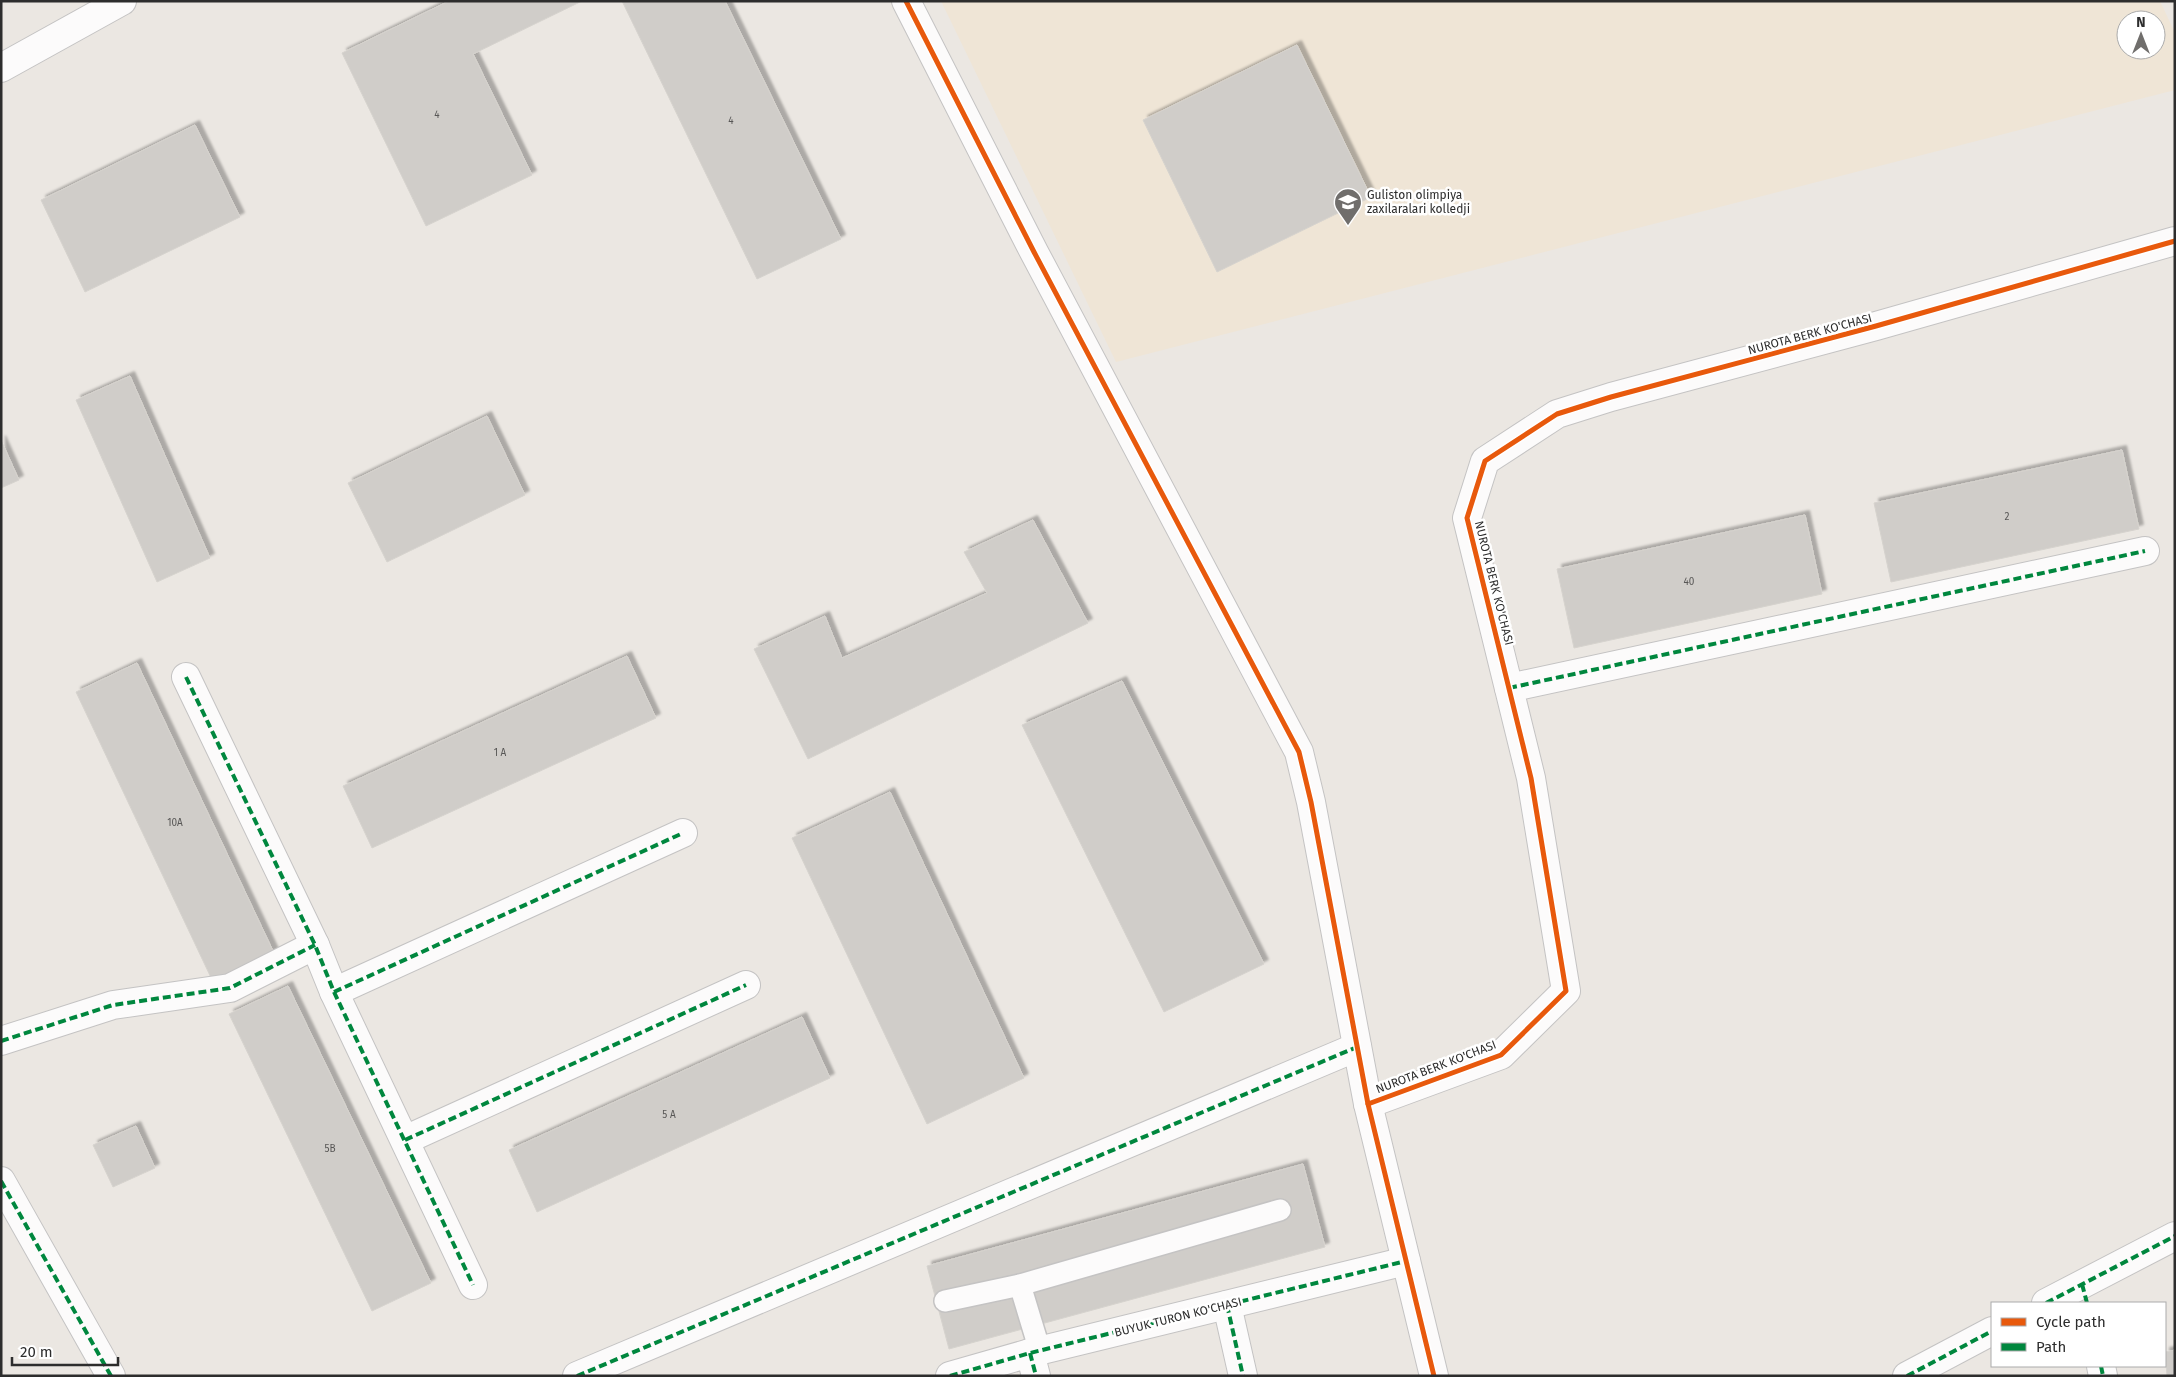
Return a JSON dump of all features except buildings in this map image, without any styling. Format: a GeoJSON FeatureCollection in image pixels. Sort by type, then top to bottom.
{"type":"FeatureCollection","features":[{"type":"Feature","properties":{"kind":"street"},"geometry":{"type":"LineString","coordinates":[[1,68],[122,1]]}},
{"type":"Feature","properties":{"kind":"street"},"geometry":{"type":"LineString","coordinates":[[906,1],[1034,252],[1299,752],[1311,802],[1368,1104],[1434,1376]]}},
{"type":"Feature","properties":{"kind":"street","name":"NUROTA BERK KO'CHASI"},"geometry":{"type":"LineString","coordinates":[[1368,1104],[1501,1056],[1566,991],[1531,778],[1467,518],[1485,461],[1557,414],[1620,395],[1886,324],[2175,241]]}},
{"type":"Feature","properties":{"kind":"street"},"geometry":{"type":"LineString","coordinates":[[1509,688],[2145,551]]}},
{"type":"Feature","properties":{"kind":"street"},"geometry":{"type":"LineString","coordinates":[[186,677],[315,945],[334,992],[473,1285]]}},
{"type":"Feature","properties":{"kind":"street"},"geometry":{"type":"LineString","coordinates":[[334,992],[683,833]]}},
{"type":"Feature","properties":{"kind":"street"},"geometry":{"type":"LineString","coordinates":[[1,1042],[113,1005],[230,988],[315,945]]}},
{"type":"Feature","properties":{"kind":"street"},"geometry":{"type":"LineString","coordinates":[[405,1140],[746,985]]}},
{"type":"Feature","properties":{"kind":"street"},"geometry":{"type":"LineString","coordinates":[[577,1376],[1357,1047]]}},
{"type":"Feature","properties":{"kind":"street"},"geometry":{"type":"LineString","coordinates":[[1,1181],[112,1376]]}},
{"type":"Feature","properties":{"kind":"street"},"geometry":{"type":"LineString","coordinates":[[2050,1302],[2084,1294],[2175,1236]]}},
{"type":"Feature","properties":{"kind":"street","name":"BUYUK TURON KO'CHASI"},"geometry":{"type":"LineString","coordinates":[[950,1376],[1035,1360],[1227,1305],[1406,1261]]}},
{"type":"Feature","properties":{"kind":"street"},"geometry":{"type":"LineString","coordinates":[[1227,1305],[1243,1376]]}},
{"type":"Feature","properties":{"kind":"street"},"geometry":{"type":"LineString","coordinates":[[1907,1376],[1991,1332]]}},
{"type":"Feature","properties":{"kind":"lane"},"geometry":{"type":"LineString","coordinates":[[945,1301],[1020,1285],[1280,1210]]}},
{"type":"Feature","properties":{"kind":"lane"},"geometry":{"type":"LineString","coordinates":[[1020,1285],[1035,1360]]}},
{"type":"Feature","properties":{"kind":"shaded area","name":"Guliston olimpiya zaxilaralari kolledji"},"geometry":{"type":"Polygon","coordinates":[[[941,1],[2160,1],[2164,10],[2116,10],[2116,60],[2166,60],[2166,14],[2175,33],[2175,90],[1116,362],[941,1]]]}},
{"type":"Feature","properties":{"kind":"marked path"},"geometry":{"type":"LineString","coordinates":[[1509,688],[2145,551]]}},
{"type":"Feature","properties":{"kind":"marked path"},"geometry":{"type":"LineString","coordinates":[[186,677],[315,945],[334,992],[473,1285]]}},
{"type":"Feature","properties":{"kind":"marked path"},"geometry":{"type":"LineString","coordinates":[[334,992],[683,833]]}},
{"type":"Feature","properties":{"kind":"marked path"},"geometry":{"type":"LineString","coordinates":[[1,1041],[113,1005],[230,988],[315,945]]}},
{"type":"Feature","properties":{"kind":"marked path"},"geometry":{"type":"LineString","coordinates":[[405,1140],[746,985]]}},
{"type":"Feature","properties":{"kind":"marked path"},"geometry":{"type":"LineString","coordinates":[[577,1376],[1357,1047]]}},
{"type":"Feature","properties":{"kind":"marked path"},"geometry":{"type":"LineString","coordinates":[[1,1181],[111,1376]]}},
{"type":"Feature","properties":{"kind":"marked path"},"geometry":{"type":"LineString","coordinates":[[2048,1302],[2175,1236]]}},
{"type":"Feature","properties":{"kind":"marked path"},"geometry":{"type":"LineString","coordinates":[[950,1376],[1030,1353],[1406,1261]]}},
{"type":"Feature","properties":{"kind":"marked path"},"geometry":{"type":"LineString","coordinates":[[2082,1284],[2087,1302]]}},
{"type":"Feature","properties":{"kind":"marked path"},"geometry":{"type":"LineString","coordinates":[[1227,1305],[1243,1376]]}},
{"type":"Feature","properties":{"kind":"marked path"},"geometry":{"type":"LineString","coordinates":[[1907,1376],[1991,1332]]}},
{"type":"Feature","properties":{"kind":"marked path"},"geometry":{"type":"LineString","coordinates":[[1030,1353],[1036,1376]]}},
{"type":"Feature","properties":{"kind":"marked path"},"geometry":{"type":"LineString","coordinates":[[2101,1367],[2103,1376]]}},
{"type":"Feature","properties":{"kind":"cycle path"},"geometry":{"type":"LineString","coordinates":[[906,1],[1034,252],[1299,752],[1311,802],[1368,1104],[1434,1376]]}},
{"type":"Feature","properties":{"kind":"cycle path"},"geometry":{"type":"LineString","coordinates":[[1368,1104],[1501,1055],[1566,991],[1531,778],[1467,518],[1485,461],[1557,414],[1611,397],[1876,326],[2175,241]]}},
{"type":"Feature","properties":{"kind":"place","name":"Guliston olimpiya zaxilaralari kolledji"},"geometry":{"type":"Point","coordinates":[1348,226]}}]}
